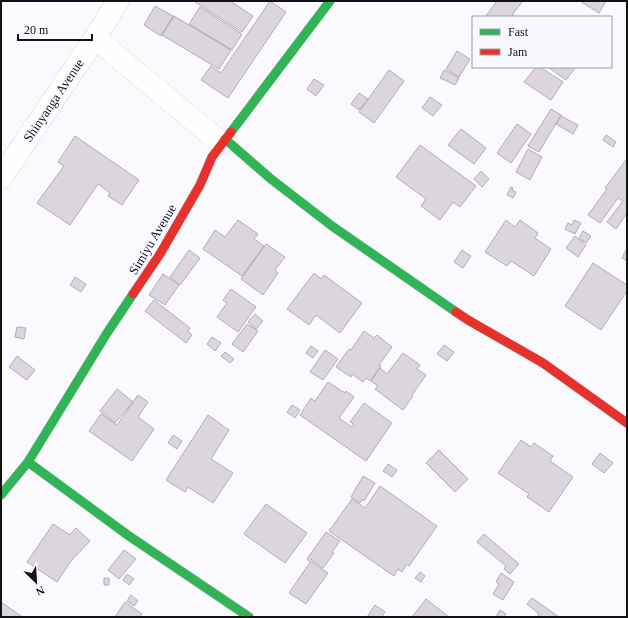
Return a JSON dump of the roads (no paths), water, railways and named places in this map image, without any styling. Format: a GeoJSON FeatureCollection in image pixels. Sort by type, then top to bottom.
{"type":"FeatureCollection","features":[{"type":"Feature","properties":{"kind":"street","name":"Shinyanga Avenue"},"geometry":{"type":"LineString","coordinates":[[1,178],[95,38],[118,1]]}},
{"type":"Feature","properties":{"kind":"street","name":"Simiyu Avenue"},"geometry":{"type":"LineString","coordinates":[[1,495],[28,462],[107,333],[160,254],[200,185],[212,157],[330,1]]}},
{"type":"Feature","properties":{"kind":"street"},"geometry":{"type":"LineString","coordinates":[[95,38],[332,226],[468,320],[544,363],[627,424]]}},
{"type":"Feature","properties":{"kind":"street"},"geometry":{"type":"LineString","coordinates":[[28,462],[129,536],[249,617]]}}]}
